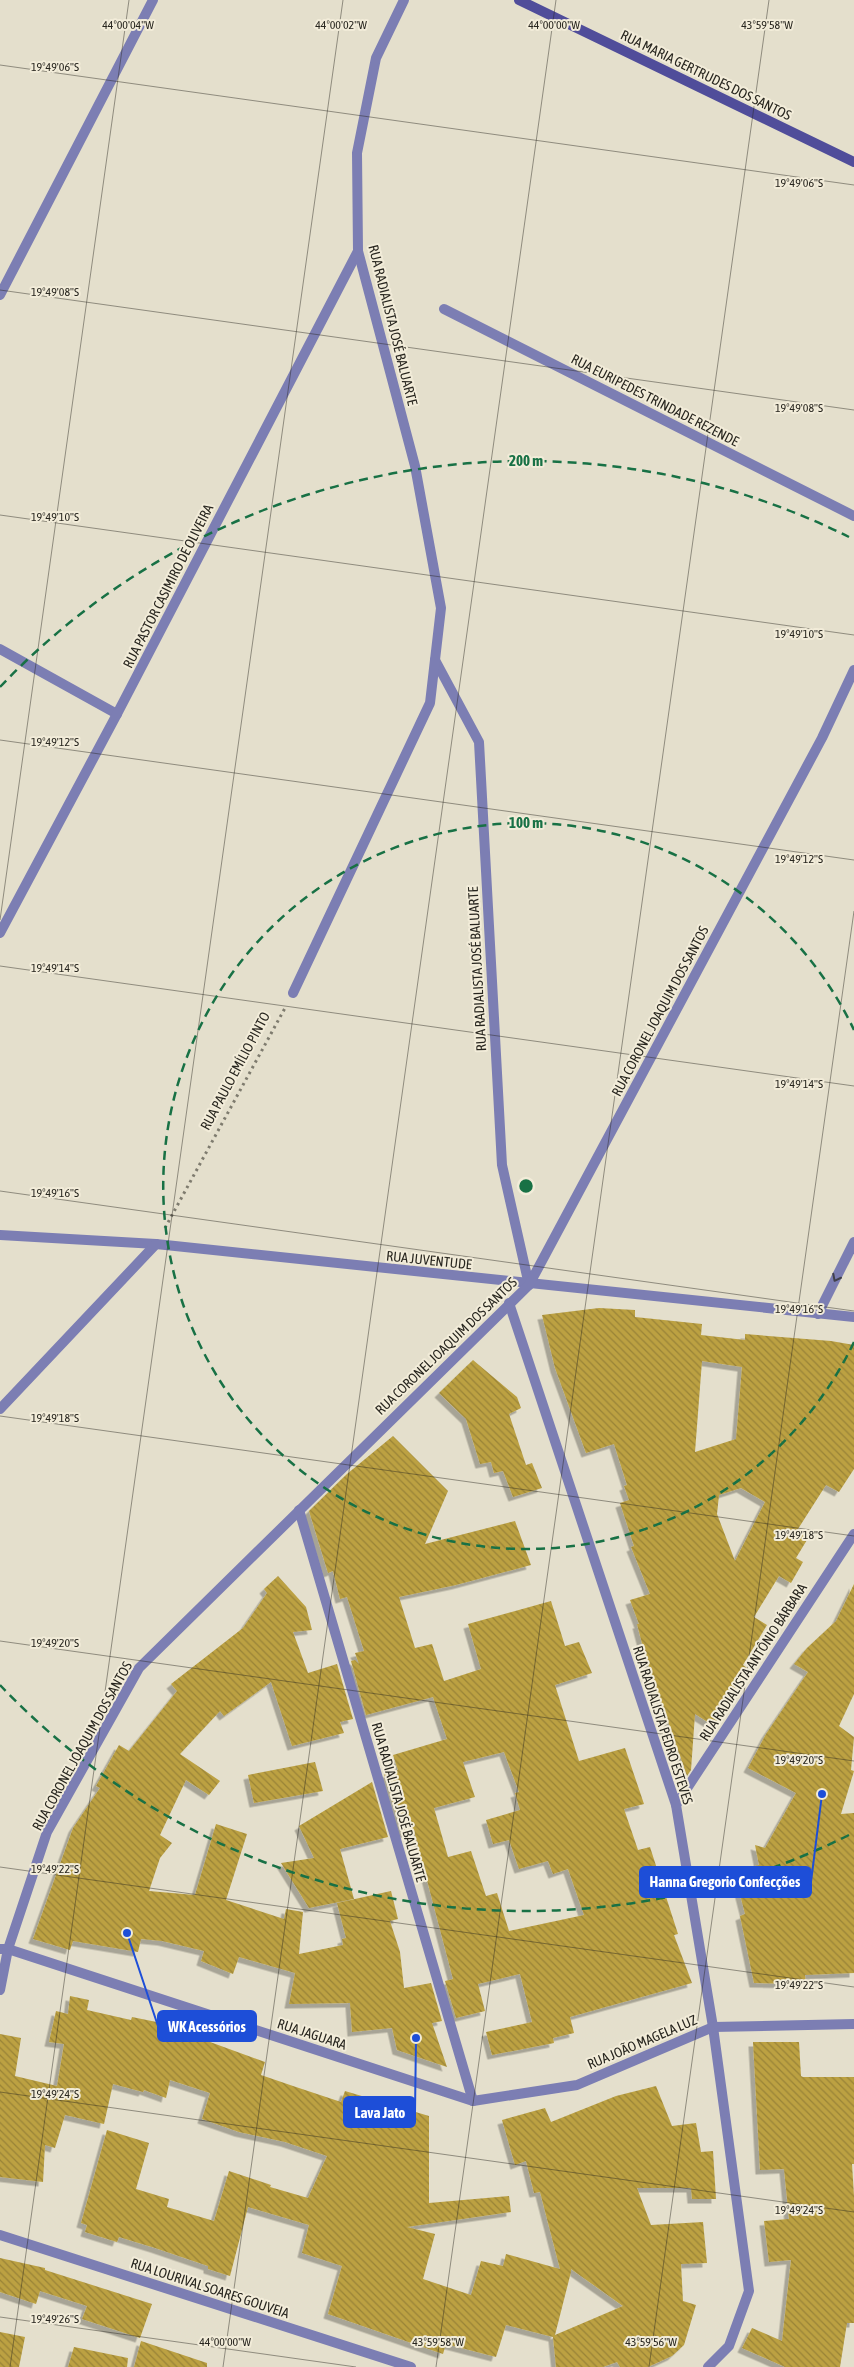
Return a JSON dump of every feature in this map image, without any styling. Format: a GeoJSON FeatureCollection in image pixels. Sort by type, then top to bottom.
{"type":"FeatureCollection","features":[{"type":"Feature","properties":{"kind":"street"},"geometry":{"type":"LineString","coordinates":[[0,295],[153,0]]}},
{"type":"Feature","properties":{"kind":"street","name":"RUA RADIALISTA JOSÉ BALUARTE"},"geometry":{"type":"LineString","coordinates":[[293,993],[430,703],[442,608],[414,466],[358,251],[357,154],[376,58],[404,0]]}},
{"type":"Feature","properties":{"kind":"street","name":"RUA MARIA GERTRUDES DOS SANTOS"},"geometry":{"type":"LineString","coordinates":[[519,0],[854,162]]}},
{"type":"Feature","properties":{"kind":"street","name":"RUA PASTOR CASIMIRO DE OLIVEIRA"},"geometry":{"type":"LineString","coordinates":[[0,932],[117,714],[358,251]]}},
{"type":"Feature","properties":{"kind":"street","name":"RUA EURIPEDES TRINDADE REZENDE"},"geometry":{"type":"LineString","coordinates":[[444,309],[854,516]]}},
{"type":"Feature","properties":{"kind":"street"},"geometry":{"type":"LineString","coordinates":[[0,649],[117,714]]}},
{"type":"Feature","properties":{"kind":"street","name":"RUA RADIALISTA JOSÉ BALUARTE"},"geometry":{"type":"LineString","coordinates":[[435,660],[479,742],[502,1165],[529,1284]]}},
{"type":"Feature","properties":{"kind":"street","name":"RUA CORONEL JOAQUIM DOS SANTOS"},"geometry":{"type":"LineString","coordinates":[[0,1990],[4,1949],[47,1832],[139,1668],[529,1284],[822,738],[854,670]]}},
{"type":"Feature","properties":{"kind":"street","name":"RUA JUVENTUDE"},"geometry":{"type":"LineString","coordinates":[[0,1235],[156,1244],[854,1317]]}},
{"type":"Feature","properties":{"kind":"street"},"geometry":{"type":"LineString","coordinates":[[818,1314],[854,1242]]}},
{"type":"Feature","properties":{"kind":"street"},"geometry":{"type":"LineString","coordinates":[[0,1408],[156,1244]]}},
{"type":"Feature","properties":{"kind":"street","name":"RUA RADIALISTA PEDRO ESTEVES"},"geometry":{"type":"LineString","coordinates":[[509,1303],[676,1805],[713,2027],[749,2290],[729,2346],[708,2367]]}},
{"type":"Feature","properties":{"kind":"street","name":"RUA RADIALISTA JOSÉ BALUARTE"},"geometry":{"type":"LineString","coordinates":[[299,1510],[473,2101]]}},
{"type":"Feature","properties":{"kind":"street","name":"RUA RADIALISTA ANTÔNIO BÁRBARA"},"geometry":{"type":"LineString","coordinates":[[676,1805],[854,1534]]}},
{"type":"Feature","properties":{"kind":"street","name":"RUA JAGUARA"},"geometry":{"type":"LineString","coordinates":[[4,1949],[473,2101]]}},
{"type":"Feature","properties":{"kind":"street","name":"RUA JOÃO MAGELA LUZ"},"geometry":{"type":"LineString","coordinates":[[473,2101],[577,2085],[713,2027],[854,2024]]}},
{"type":"Feature","properties":{"kind":"street","name":"RUA LOURIVAL SOARES GOUVEIA"},"geometry":{"type":"LineString","coordinates":[[0,2235],[411,2367]]}},
{"type":"Feature","properties":{"kind":"path","name":"RUA PAULO EMÍLIO PINTO"},"geometry":{"type":"LineString","coordinates":[[156,1244],[293,993]]}},
{"type":"Feature","properties":{"kind":"building"},"geometry":{"type":"Polygon","coordinates":[[[599,1308],[635,1310],[635,1317],[702,1324],[701,1335],[745,1340],[745,1334],[831,1341],[854,1345],[854,1469],[839,1492],[826,1485],[798,1529],[810,1535],[796,1558],[803,1562],[791,1583],[779,1576],[754,1617],[767,1625],[743,1665],[747,1668],[714,1726],[695,1714],[691,1770],[687,1776],[645,1655],[637,1624],[639,1624],[630,1600],[650,1594],[631,1547],[634,1546],[620,1503],[629,1500],[624,1486],[627,1485],[614,1444],[586,1453],[555,1368],[542,1315],[599,1308]],[[702,1361],[695,1452],[736,1439],[742,1367],[702,1361]],[[741,1488],[719,1495],[717,1514],[735,1561],[765,1502],[741,1488]]]}},
{"type":"Feature","properties":{"kind":"building"},"geometry":{"type":"Polygon","coordinates":[[[473,1360],[517,1397],[521,1408],[509,1414],[526,1465],[532,1463],[542,1488],[513,1497],[503,1471],[494,1473],[491,1462],[480,1464],[466,1419],[439,1393],[473,1360]]]}},
{"type":"Feature","properties":{"kind":"building"},"geometry":{"type":"Polygon","coordinates":[[[393,1436],[448,1491],[425,1544],[515,1521],[531,1565],[456,1585],[399,1597],[415,1648],[432,1644],[444,1681],[481,1669],[468,1624],[551,1601],[565,1646],[579,1642],[592,1673],[555,1685],[579,1761],[625,1748],[644,1804],[624,1809],[638,1850],[650,1847],[678,1934],[674,1935],[692,1983],[570,2017],[574,2033],[553,2038],[554,2043],[492,2055],[486,2032],[532,2022],[520,1974],[478,1984],[485,2011],[456,2018],[445,1981],[453,1979],[414,1831],[402,1834],[384,1774],[398,1770],[393,1755],[447,1739],[433,1697],[366,1715],[351,1661],[355,1660],[359,1664],[355,1653],[364,1651],[347,1597],[340,1599],[333,1571],[328,1573],[309,1511],[347,1474],[393,1436]],[[504,1752],[463,1762],[475,1797],[434,1808],[448,1857],[471,1851],[486,1896],[497,1893],[509,1931],[584,1915],[568,1869],[553,1874],[548,1861],[519,1869],[509,1840],[493,1844],[486,1820],[520,1810],[515,1793],[519,1792],[504,1752]]]}},
{"type":"Feature","properties":{"kind":"building"},"geometry":{"type":"Polygon","coordinates":[[[278,1576],[306,1607],[312,1630],[293,1632],[308,1673],[337,1664],[353,1719],[340,1722],[344,1733],[292,1746],[271,1682],[224,1716],[220,1711],[180,1754],[220,1781],[209,1795],[186,1780],[160,1835],[172,1843],[160,1858],[149,1891],[195,1895],[216,1824],[247,1834],[226,1900],[284,1919],[286,1909],[303,1912],[299,1954],[343,1945],[342,1939],[346,1938],[337,1903],[391,1891],[398,1919],[390,1921],[400,1952],[404,1988],[431,1983],[442,2021],[432,2023],[447,2067],[397,2050],[392,2028],[352,2032],[350,2003],[289,2004],[295,1973],[239,1957],[233,1974],[201,1961],[204,1951],[162,1941],[141,1939],[138,1952],[73,1941],[70,1950],[33,1939],[73,1828],[100,1788],[96,1786],[119,1745],[129,1751],[177,1691],[171,1684],[243,1628],[267,1593],[264,1589],[278,1576]]]}},
{"type":"Feature","properties":{"kind":"building"},"geometry":{"type":"Polygon","coordinates":[[[854,1584],[854,1694],[839,1726],[854,1737],[851,1770],[854,1771],[841,1814],[854,1813],[854,1973],[805,1975],[806,1984],[754,1983],[740,1916],[745,1914],[734,1871],[759,1865],[755,1845],[765,1848],[796,1793],[748,1768],[766,1734],[808,1672],[794,1664],[807,1648],[836,1621],[854,1584]]]}},
{"type":"Feature","properties":{"kind":"building"},"geometry":{"type":"Polygon","coordinates":[[[315,1762],[323,1791],[254,1803],[248,1775],[315,1762]]]}},
{"type":"Feature","properties":{"kind":"building"},"geometry":{"type":"Polygon","coordinates":[[[372,1782],[388,1837],[340,1849],[354,1899],[309,1908],[281,1863],[314,1858],[299,1826],[372,1782]]]}},
{"type":"Feature","properties":{"kind":"building"},"geometry":{"type":"Polygon","coordinates":[[[70,1996],[89,2000],[87,2010],[131,2020],[132,2017],[181,2027],[180,2031],[265,2062],[261,2075],[293,2086],[341,2102],[345,2091],[429,2116],[429,2203],[509,2196],[511,2212],[407,2227],[435,2234],[423,2279],[471,2295],[481,2261],[503,2266],[506,2254],[560,2269],[540,2192],[534,2193],[526,2161],[515,2165],[502,2120],[545,2108],[551,2122],[616,2096],[656,2086],[672,2126],[696,2123],[701,2152],[713,2151],[716,2199],[692,2199],[691,2188],[637,2188],[651,2225],[703,2222],[707,2263],[681,2264],[683,2301],[696,2305],[684,2345],[672,2356],[648,2367],[620,2367],[617,2362],[603,2367],[556,2367],[553,2337],[506,2325],[496,2357],[446,2344],[443,2354],[328,2314],[342,2266],[302,2253],[309,2225],[248,2207],[230,2276],[208,2269],[208,2266],[119,2237],[117,2242],[85,2232],[87,2225],[81,2223],[107,2130],[149,2143],[136,2189],[169,2199],[167,2207],[214,2221],[229,2171],[271,2185],[270,2187],[308,2198],[327,2156],[285,2142],[239,2132],[202,2119],[210,2093],[170,2080],[166,2098],[144,2090],[143,2092],[113,2084],[104,2124],[65,2115],[55,2148],[45,2145],[43,2182],[0,2177],[0,2034],[21,2038],[15,2076],[57,2086],[64,2044],[49,2042],[56,2011],[68,2014],[70,1996]],[[571,2269],[555,2335],[623,2306],[571,2269]]]}},
{"type":"Feature","properties":{"kind":"building"},"geometry":{"type":"Polygon","coordinates":[[[753,2042],[799,2042],[801,2076],[803,2077],[854,2077],[854,2164],[852,2164],[854,2196],[854,2323],[847,2323],[840,2367],[785,2367],[742,2348],[752,2328],[782,2341],[791,2260],[769,2262],[764,2221],[789,2219],[784,2169],[760,2170],[753,2042]]]}},
{"type":"Feature","properties":{"kind":"building"},"geometry":{"type":"Polygon","coordinates":[[[0,2258],[45,2268],[45,2270],[152,2304],[140,2338],[82,2319],[87,2306],[40,2291],[36,2304],[0,2292],[0,2258]]]}},
{"type":"Feature","properties":{"kind":"building"},"geometry":{"type":"Polygon","coordinates":[[[0,2332],[25,2337],[19,2367],[0,2367],[0,2332]]]}},
{"type":"Feature","properties":{"kind":"building"},"geometry":{"type":"Polygon","coordinates":[[[141,2341],[207,2363],[207,2367],[134,2367],[141,2341]]]}},
{"type":"Feature","properties":{"kind":"building"},"geometry":{"type":"Polygon","coordinates":[[[74,2347],[128,2358],[127,2367],[68,2367],[74,2347]]]}},
{"type":"Feature","properties":{"kind":"place","name":"Hanna Gregorio Confecções"},"geometry":{"type":"Point","coordinates":[822,1794]}},
{"type":"Feature","properties":{"kind":"place","name":"WK Acessórios"},"geometry":{"type":"Point","coordinates":[127,1933]}},
{"type":"Feature","properties":{"kind":"place","name":"Lava Jato"},"geometry":{"type":"Point","coordinates":[416,2038]}}]}
